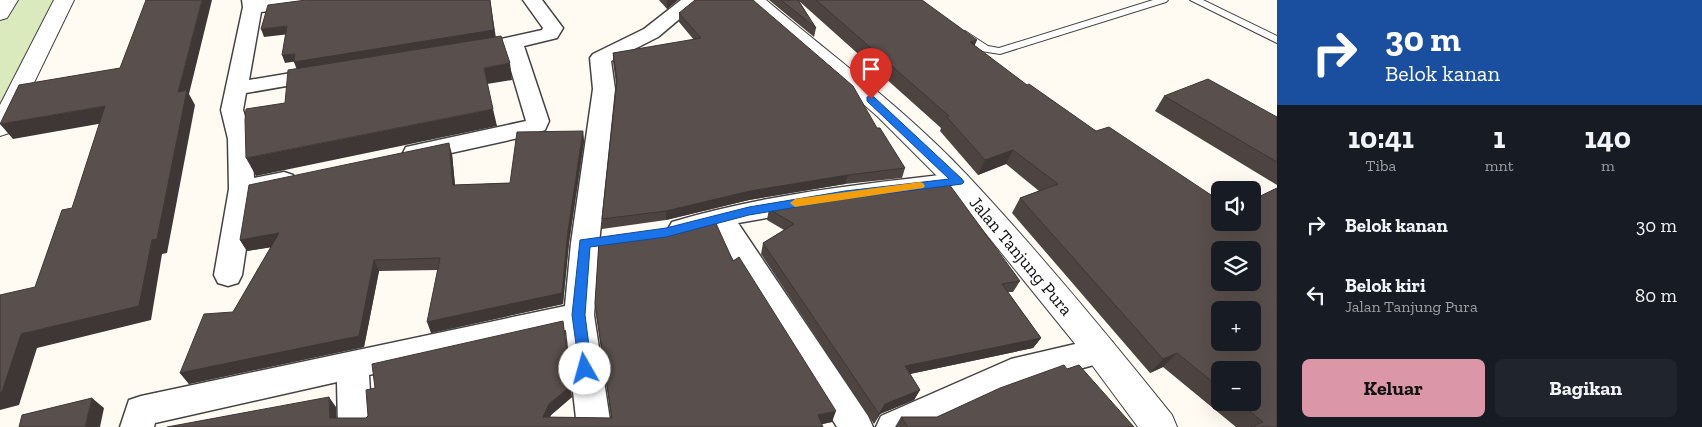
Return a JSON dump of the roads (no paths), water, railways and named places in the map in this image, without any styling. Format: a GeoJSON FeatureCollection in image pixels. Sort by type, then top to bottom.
{"type":"FeatureCollection","features":[{"type":"Feature","properties":{"kind":"street"},"geometry":{"type":"LineString","coordinates":[[0,14],[8,0]]}},
{"type":"Feature","properties":{"kind":"street"},"geometry":{"type":"LineString","coordinates":[[0,128],[64,0]]}},
{"type":"Feature","properties":{"kind":"street"},"geometry":{"type":"LineString","coordinates":[[228,275],[242,190],[240,138],[232,110],[238,88],[251,4],[309,0]]}},
{"type":"Feature","properties":{"kind":"street"},"geometry":{"type":"LineString","coordinates":[[473,50],[512,44],[550,34],[553,28],[532,0]]}},
{"type":"Feature","properties":{"kind":"street"},"geometry":{"type":"LineString","coordinates":[[564,427],[592,416],[579,315],[585,243],[604,89],[600,58],[651,33],[693,0]]}},
{"type":"Feature","properties":{"kind":"street","name":"Jalan Tanjung Pura"},"geometry":{"type":"LineString","coordinates":[[754,0],[885,111],[958,182],[1101,351],[1159,427]]}},
{"type":"Feature","properties":{"kind":"street"},"geometry":{"type":"LineString","coordinates":[[396,157],[532,128],[538,125],[512,44]]}},
{"type":"Feature","properties":{"kind":"street"},"geometry":{"type":"LineString","coordinates":[[238,88],[336,72]]}},
{"type":"Feature","properties":{"kind":"street"},"geometry":{"type":"LineString","coordinates":[[242,190],[310,175]]}},
{"type":"Feature","properties":{"kind":"street"},"geometry":{"type":"LineString","coordinates":[[657,234],[749,211],[845,195],[958,182]]}},
{"type":"Feature","properties":{"kind":"street"},"geometry":{"type":"LineString","coordinates":[[721,218],[856,427]]}},
{"type":"Feature","properties":{"kind":"street"},"geometry":{"type":"LineString","coordinates":[[585,243],[612,240]]}},
{"type":"Feature","properties":{"kind":"street"},"geometry":{"type":"LineString","coordinates":[[137,427],[141,411],[579,315]]}},
{"type":"Feature","properties":{"kind":"street"},"geometry":{"type":"LineString","coordinates":[[893,427],[1011,373],[1101,351]]}},
{"type":"Feature","properties":{"kind":"street"},"geometry":{"type":"LineString","coordinates":[[353,364],[355,427]]}},
{"type":"Feature","properties":{"kind":"lane"},"geometry":{"type":"LineString","coordinates":[[952,27],[985,49],[1000,51],[1163,0]]}},
{"type":"Feature","properties":{"kind":"lane"},"geometry":{"type":"LineString","coordinates":[[1195,0],[1277,40]]}}]}
